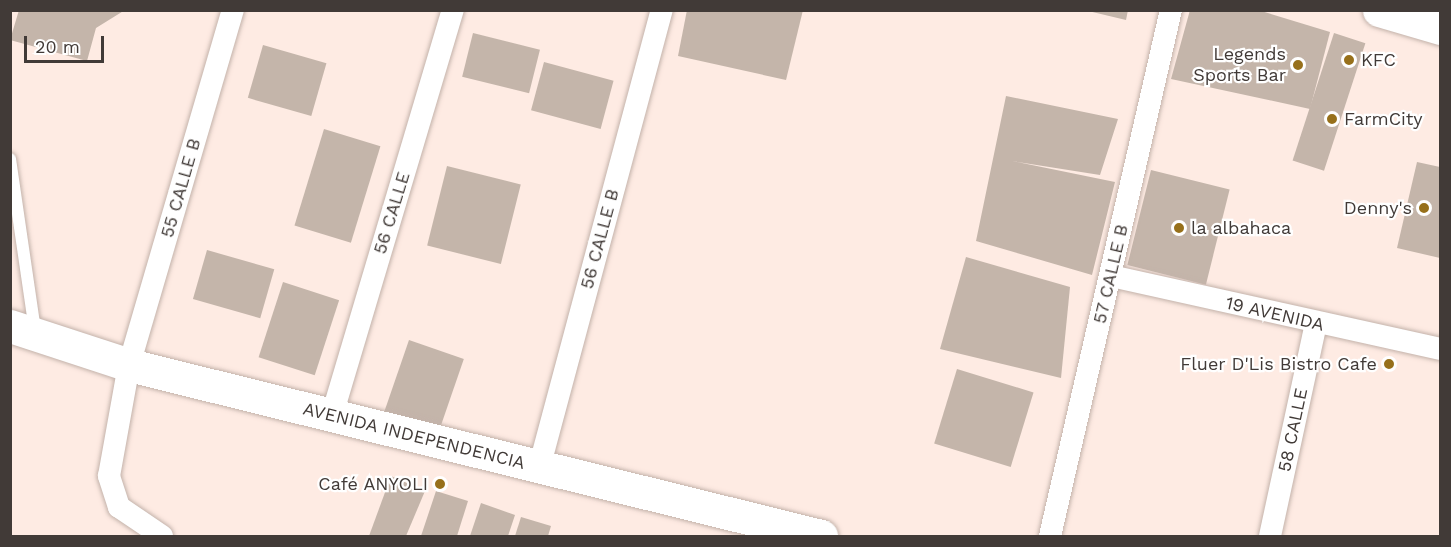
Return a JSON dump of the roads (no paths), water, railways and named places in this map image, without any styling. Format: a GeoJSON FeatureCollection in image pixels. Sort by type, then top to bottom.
{"type":"FeatureCollection","features":[{"type":"Feature","properties":{"kind":"street","name":"55 CALLE B"},"geometry":{"type":"LineString","coordinates":[[162,537],[119,507],[109,476],[129,365],[233,10]]}},
{"type":"Feature","properties":{"kind":"street","name":"56 CALLE"},"geometry":{"type":"LineString","coordinates":[[332,415],[453,10]]}},
{"type":"Feature","properties":{"kind":"street","name":"56 CALLE B"},"geometry":{"type":"LineString","coordinates":[[539,468],[662,10]]}},
{"type":"Feature","properties":{"kind":"street","name":"57 CALLE B"},"geometry":{"type":"LineString","coordinates":[[1050,537],[1171,10]]}},
{"type":"Feature","properties":{"kind":"street"},"geometry":{"type":"LineString","coordinates":[[1379,10],[1440,28]]}},
{"type":"Feature","properties":{"kind":"street","name":"19 AVENIDA"},"geometry":{"type":"LineString","coordinates":[[1111,276],[1440,349]]}},
{"type":"Feature","properties":{"kind":"street","name":"58 CALLE"},"geometry":{"type":"LineString","coordinates":[[1270,537],[1316,323]]}},
{"type":"Feature","properties":{"kind":"street","name":"AVENIDA INDEPENDENCIA"},"geometry":{"type":"LineString","coordinates":[[23,330],[129,365],[332,415],[778,531],[821,537]]}},
{"type":"Feature","properties":{"kind":"lane"},"geometry":{"type":"LineString","coordinates":[[10,159],[23,330]]}},
{"type":"Feature","properties":{"kind":"place","name":"KFC"},"geometry":{"type":"Point","coordinates":[1349,60]}},
{"type":"Feature","properties":{"kind":"place","name":"Legends Sports Bar"},"geometry":{"type":"Point","coordinates":[1298,65]}},
{"type":"Feature","properties":{"kind":"place","name":"FarmCity"},"geometry":{"type":"Point","coordinates":[1332,119]}},
{"type":"Feature","properties":{"kind":"place","name":"Denny's"},"geometry":{"type":"Point","coordinates":[1424,208]}},
{"type":"Feature","properties":{"kind":"place","name":"la albahaca"},"geometry":{"type":"Point","coordinates":[1179,228]}},
{"type":"Feature","properties":{"kind":"place","name":"Fluer D'Lis Bistro Cafe"},"geometry":{"type":"Point","coordinates":[1389,364]}},
{"type":"Feature","properties":{"kind":"place","name":"Café ANYOLI"},"geometry":{"type":"Point","coordinates":[440,484]}}]}
